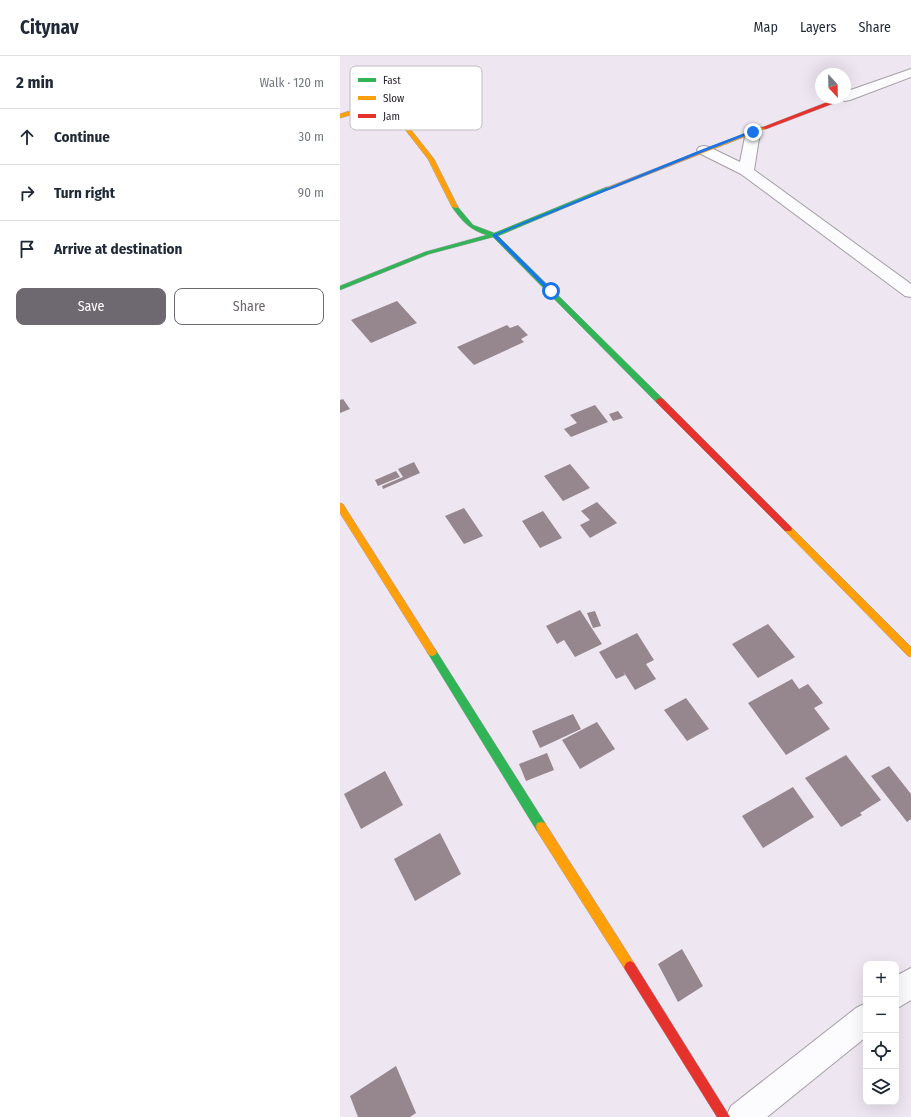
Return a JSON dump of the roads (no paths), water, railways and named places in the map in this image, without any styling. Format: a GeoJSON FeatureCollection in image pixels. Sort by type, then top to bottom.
{"type":"FeatureCollection","features":[{"type":"Feature","properties":{"kind":"street"},"geometry":{"type":"LineString","coordinates":[[851,95],[911,72]]}},
{"type":"Feature","properties":{"kind":"street"},"geometry":{"type":"LineString","coordinates":[[340,288],[427,253],[494,235],[704,150],[828,104]]}},
{"type":"Feature","properties":{"kind":"street"},"geometry":{"type":"LineString","coordinates":[[340,116],[350,113]]}},
{"type":"Feature","properties":{"kind":"street"},"geometry":{"type":"LineString","coordinates":[[409,130],[431,159],[451,200],[468,224],[480,231],[494,235],[911,653]]}},
{"type":"Feature","properties":{"kind":"street"},"geometry":{"type":"LineString","coordinates":[[746,171],[753,132]]}},
{"type":"Feature","properties":{"kind":"street"},"geometry":{"type":"LineString","coordinates":[[704,150],[746,171],[911,292]]}},
{"type":"Feature","properties":{"kind":"street"},"geometry":{"type":"LineString","coordinates":[[340,506],[724,1117]]}},
{"type":"Feature","properties":{"kind":"street"},"geometry":{"type":"LineString","coordinates":[[899,992],[911,982]]}},
{"type":"Feature","properties":{"kind":"street"},"geometry":{"type":"LineString","coordinates":[[742,1117],[863,1020]]}}]}
